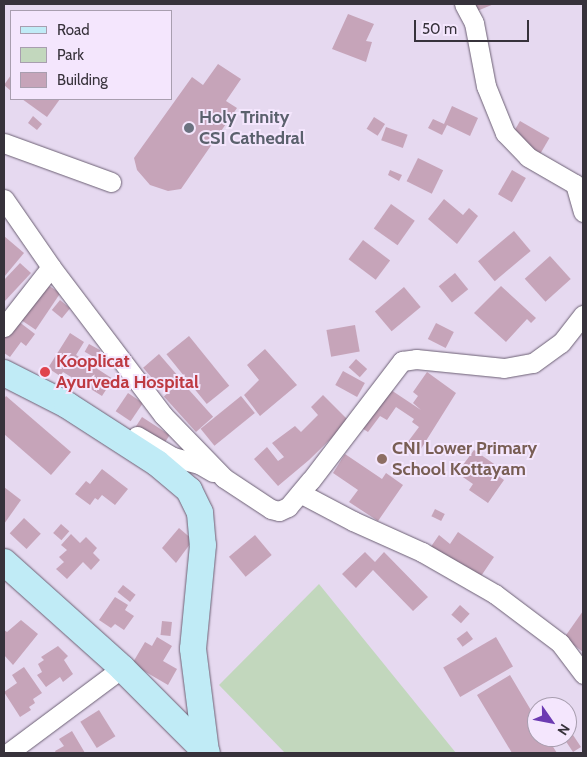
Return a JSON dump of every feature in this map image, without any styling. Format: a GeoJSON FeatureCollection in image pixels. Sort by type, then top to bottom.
{"type":"FeatureCollection","features":[{"type":"Feature","properties":{"kind":"main road"},"geometry":{"type":"LineString","coordinates":[[4,373],[67,406],[157,463],[189,490],[200,513],[203,544],[193,649],[206,753]]}},
{"type":"Feature","properties":{"kind":"main road"},"geometry":{"type":"LineString","coordinates":[[4,562],[122,668],[206,753]]}},
{"type":"Feature","properties":{"kind":"street"},"geometry":{"type":"LineString","coordinates":[[464,4],[474,23],[486,86],[505,133],[528,157],[574,184],[583,212]]}},
{"type":"Feature","properties":{"kind":"street"},"geometry":{"type":"LineString","coordinates":[[4,143],[111,182]]}},
{"type":"Feature","properties":{"kind":"street"},"geometry":{"type":"LineString","coordinates":[[4,199],[51,267],[163,415],[224,478]]}},
{"type":"Feature","properties":{"kind":"street"},"geometry":{"type":"LineString","coordinates":[[4,327],[51,267]]}},
{"type":"Feature","properties":{"kind":"street"},"geometry":{"type":"LineString","coordinates":[[67,406],[103,416],[173,457],[199,464],[271,509],[279,511],[288,507],[300,493],[402,361],[416,359],[504,368],[533,363],[561,343],[580,325]]}},
{"type":"Feature","properties":{"kind":"street"},"geometry":{"type":"LineString","coordinates":[[300,493],[353,521],[422,552],[495,594],[560,643],[583,674]]}},
{"type":"Feature","properties":{"kind":"street"},"geometry":{"type":"LineString","coordinates":[[8,753],[122,668]]}},
{"type":"Feature","properties":{"kind":"green space"},"geometry":{"type":"Polygon","coordinates":[[[319,584],[456,753],[285,753],[219,685],[319,584]]]}},
{"type":"Feature","properties":{"kind":"building"},"geometry":{"type":"Polygon","coordinates":[[[474,4],[494,4],[477,11],[474,4]]]}},
{"type":"Feature","properties":{"kind":"building"},"geometry":{"type":"Polygon","coordinates":[[[348,14],[374,24],[366,41],[372,42],[366,62],[332,49],[348,14]]]}},
{"type":"Feature","properties":{"kind":"building","name":"Holy Trinity CSI Cathedral"},"geometry":{"type":"Polygon","coordinates":[[[218,64],[241,79],[226,101],[237,108],[181,189],[168,191],[150,185],[137,170],[134,158],[192,77],[203,85],[218,64]]]}},
{"type":"Feature","properties":{"kind":"building"},"geometry":{"type":"Polygon","coordinates":[[[10,76],[10,90],[4,85],[10,76]]]}},
{"type":"Feature","properties":{"kind":"building"},"geometry":{"type":"Polygon","coordinates":[[[23,100],[59,100],[47,117],[23,100]]]}},
{"type":"Feature","properties":{"kind":"building"},"geometry":{"type":"Polygon","coordinates":[[[452,106],[478,118],[470,136],[447,125],[442,135],[428,128],[433,119],[444,124],[452,106]]]}},
{"type":"Feature","properties":{"kind":"building"},"geometry":{"type":"Polygon","coordinates":[[[33,116],[42,124],[37,130],[28,123],[33,116]]]}},
{"type":"Feature","properties":{"kind":"building"},"geometry":{"type":"Polygon","coordinates":[[[374,117],[385,124],[378,136],[367,129],[374,117]]]}},
{"type":"Feature","properties":{"kind":"building"},"geometry":{"type":"Polygon","coordinates":[[[520,121],[549,138],[538,157],[509,140],[520,121]]]}},
{"type":"Feature","properties":{"kind":"building"},"geometry":{"type":"Polygon","coordinates":[[[386,127],[408,135],[403,148],[381,140],[386,127]]]}},
{"type":"Feature","properties":{"kind":"building"},"geometry":{"type":"Polygon","coordinates":[[[418,158],[443,170],[432,194],[407,181],[418,158]]]}},
{"type":"Feature","properties":{"kind":"building"},"geometry":{"type":"Polygon","coordinates":[[[390,170],[402,175],[399,181],[388,175],[390,170]]]}},
{"type":"Feature","properties":{"kind":"building"},"geometry":{"type":"Polygon","coordinates":[[[512,170],[526,178],[512,202],[498,194],[512,170]]]}},
{"type":"Feature","properties":{"kind":"building"},"geometry":{"type":"Polygon","coordinates":[[[444,199],[463,215],[469,208],[478,216],[457,244],[428,219],[444,199]]]}},
{"type":"Feature","properties":{"kind":"building"},"geometry":{"type":"Polygon","coordinates":[[[391,204],[415,221],[398,245],[374,229],[391,204]]]}},
{"type":"Feature","properties":{"kind":"building"},"geometry":{"type":"Polygon","coordinates":[[[514,231],[531,251],[495,281],[478,261],[514,231]]]}},
{"type":"Feature","properties":{"kind":"building"},"geometry":{"type":"Polygon","coordinates":[[[4,236],[24,253],[4,277],[4,236]]]}},
{"type":"Feature","properties":{"kind":"building"},"geometry":{"type":"Polygon","coordinates":[[[363,240],[390,260],[376,280],[349,259],[363,240]]]}},
{"type":"Feature","properties":{"kind":"building"},"geometry":{"type":"Polygon","coordinates":[[[550,256],[571,279],[545,302],[525,279],[550,256]]]}},
{"type":"Feature","properties":{"kind":"building"},"geometry":{"type":"Polygon","coordinates":[[[20,263],[31,273],[4,302],[4,280],[20,263]]]}},
{"type":"Feature","properties":{"kind":"building"},"geometry":{"type":"Polygon","coordinates":[[[455,273],[468,289],[452,303],[439,286],[455,273]]]}},
{"type":"Feature","properties":{"kind":"building"},"geometry":{"type":"Polygon","coordinates":[[[42,281],[60,293],[36,330],[17,317],[42,281]]]}},
{"type":"Feature","properties":{"kind":"building"},"geometry":{"type":"Polygon","coordinates":[[[501,286],[536,318],[531,323],[527,319],[506,342],[474,313],[501,286]]]}},
{"type":"Feature","properties":{"kind":"building"},"geometry":{"type":"Polygon","coordinates":[[[404,287],[421,307],[392,331],[375,311],[404,287]]]}},
{"type":"Feature","properties":{"kind":"building"},"geometry":{"type":"Polygon","coordinates":[[[60,300],[70,308],[62,318],[52,310],[60,300]]]}},
{"type":"Feature","properties":{"kind":"building"},"geometry":{"type":"Polygon","coordinates":[[[14,318],[35,334],[26,346],[21,342],[10,357],[4,353],[4,332],[14,318]]]}},
{"type":"Feature","properties":{"kind":"building"},"geometry":{"type":"Polygon","coordinates":[[[436,323],[454,332],[446,348],[428,339],[436,323]]]}},
{"type":"Feature","properties":{"kind":"building"},"geometry":{"type":"Polygon","coordinates":[[[355,325],[360,352],[331,357],[326,330],[355,325]]]}},
{"type":"Feature","properties":{"kind":"building","name":"Kooplicat Ayurveda Hospital"},"geometry":{"type":"Polygon","coordinates":[[[70,333],[84,342],[76,355],[113,379],[102,396],[63,372],[60,376],[48,368],[70,333]]]}},
{"type":"Feature","properties":{"kind":"building"},"geometry":{"type":"Polygon","coordinates":[[[189,336],[229,386],[207,404],[166,354],[189,336]]]}},
{"type":"Feature","properties":{"kind":"building"},"geometry":{"type":"Polygon","coordinates":[[[89,344],[100,350],[96,358],[85,352],[89,344]]]}},
{"type":"Feature","properties":{"kind":"building"},"geometry":{"type":"Polygon","coordinates":[[[265,349],[297,385],[260,416],[244,395],[259,380],[247,365],[265,349]]]}},
{"type":"Feature","properties":{"kind":"building"},"geometry":{"type":"Polygon","coordinates":[[[159,354],[177,375],[162,389],[143,368],[159,354]]]}},
{"type":"Feature","properties":{"kind":"building"},"geometry":{"type":"Polygon","coordinates":[[[356,359],[367,369],[360,377],[349,367],[356,359]]]}},
{"type":"Feature","properties":{"kind":"building"},"geometry":{"type":"Polygon","coordinates":[[[343,371],[365,383],[357,397],[335,385],[343,371]]]}},
{"type":"Feature","properties":{"kind":"building"},"geometry":{"type":"Polygon","coordinates":[[[427,372],[456,393],[419,452],[407,443],[419,427],[412,422],[414,419],[396,407],[387,420],[380,416],[368,432],[360,427],[388,388],[421,410],[413,403],[418,396],[413,392],[427,372]]]}},
{"type":"Feature","properties":{"kind":"building"},"geometry":{"type":"Polygon","coordinates":[[[181,381],[213,417],[196,432],[164,396],[181,381]]]}},
{"type":"Feature","properties":{"kind":"building"},"geometry":{"type":"Polygon","coordinates":[[[128,393],[143,403],[131,421],[116,411],[128,393]]]}},
{"type":"Feature","properties":{"kind":"building"},"geometry":{"type":"Polygon","coordinates":[[[323,395],[349,421],[309,460],[278,486],[254,459],[267,447],[278,461],[284,457],[272,443],[295,426],[301,432],[318,415],[311,407],[323,395]]]}},
{"type":"Feature","properties":{"kind":"building"},"geometry":{"type":"Polygon","coordinates":[[[6,396],[71,452],[51,475],[4,434],[4,399],[6,396]]]}},
{"type":"Feature","properties":{"kind":"building"},"geometry":{"type":"Polygon","coordinates":[[[241,396],[255,413],[214,446],[201,429],[241,396]]]}},
{"type":"Feature","properties":{"kind":"building"},"geometry":{"type":"Polygon","coordinates":[[[142,417],[170,435],[161,448],[133,430],[142,417]]]}},
{"type":"Feature","properties":{"kind":"building"},"geometry":{"type":"Polygon","coordinates":[[[474,450],[497,466],[493,472],[504,480],[488,503],[469,490],[473,484],[457,473],[474,450]]]}},
{"type":"Feature","properties":{"kind":"building"},"geometry":{"type":"Polygon","coordinates":[[[345,454],[382,479],[386,473],[403,485],[378,521],[349,502],[358,490],[333,473],[345,454]]]}},
{"type":"Feature","properties":{"kind":"building"},"geometry":{"type":"Polygon","coordinates":[[[102,469],[128,489],[115,505],[102,495],[98,500],[95,498],[90,505],[75,494],[86,481],[90,484],[102,469]]]}},
{"type":"Feature","properties":{"kind":"building"},"geometry":{"type":"Polygon","coordinates":[[[4,487],[21,500],[4,524],[4,487]]]}},
{"type":"Feature","properties":{"kind":"building"},"geometry":{"type":"Polygon","coordinates":[[[435,509],[445,514],[441,521],[431,516],[435,509]]]}},
{"type":"Feature","properties":{"kind":"building"},"geometry":{"type":"Polygon","coordinates":[[[24,518],[41,534],[26,549],[10,533],[24,518]]]}},
{"type":"Feature","properties":{"kind":"building"},"geometry":{"type":"Polygon","coordinates":[[[61,524],[69,531],[61,540],[53,533],[61,524]]]}},
{"type":"Feature","properties":{"kind":"building"},"geometry":{"type":"Polygon","coordinates":[[[179,528],[193,540],[176,563],[162,548],[179,528]]]}},
{"type":"Feature","properties":{"kind":"building"},"geometry":{"type":"Polygon","coordinates":[[[458,532],[494,557],[477,582],[430,548],[439,535],[450,544],[458,532]]]}},
{"type":"Feature","properties":{"kind":"building"},"geometry":{"type":"Polygon","coordinates":[[[71,534],[80,543],[86,537],[97,548],[93,553],[100,560],[91,570],[83,562],[67,579],[56,569],[64,562],[59,557],[67,550],[61,545],[71,534]]]}},
{"type":"Feature","properties":{"kind":"building"},"geometry":{"type":"Polygon","coordinates":[[[255,535],[272,555],[246,577],[229,557],[255,535]]]}},
{"type":"Feature","properties":{"kind":"building"},"geometry":{"type":"Polygon","coordinates":[[[365,552],[375,562],[384,552],[428,597],[413,611],[373,570],[356,588],[342,574],[365,552]]]}},
{"type":"Feature","properties":{"kind":"building"},"geometry":{"type":"Polygon","coordinates":[[[123,585],[136,595],[130,602],[117,592],[123,585]]]}},
{"type":"Feature","properties":{"kind":"building"},"geometry":{"type":"Polygon","coordinates":[[[115,597],[128,605],[125,610],[134,616],[124,630],[115,624],[111,628],[99,620],[115,597]]]}},
{"type":"Feature","properties":{"kind":"building"},"geometry":{"type":"Polygon","coordinates":[[[460,605],[470,614],[461,623],[451,615],[460,605]]]}},
{"type":"Feature","properties":{"kind":"building"},"geometry":{"type":"Polygon","coordinates":[[[583,611],[583,652],[564,638],[583,611]]]}},
{"type":"Feature","properties":{"kind":"building"},"geometry":{"type":"Polygon","coordinates":[[[21,620],[38,634],[13,665],[4,655],[4,630],[7,632],[21,620]]]}},
{"type":"Feature","properties":{"kind":"building"},"geometry":{"type":"Polygon","coordinates":[[[162,621],[172,622],[170,636],[161,635],[162,621]]]}},
{"type":"Feature","properties":{"kind":"building"},"geometry":{"type":"Polygon","coordinates":[[[467,631],[473,639],[463,647],[457,639],[467,631]]]}},
{"type":"Feature","properties":{"kind":"building"},"geometry":{"type":"Polygon","coordinates":[[[157,637],[172,646],[163,661],[177,669],[168,685],[132,664],[145,642],[152,646],[157,637]]]}},
{"type":"Feature","properties":{"kind":"building"},"geometry":{"type":"Polygon","coordinates":[[[496,637],[513,666],[460,697],[443,668],[496,637]]]}},
{"type":"Feature","properties":{"kind":"building"},"geometry":{"type":"Polygon","coordinates":[[[58,646],[68,656],[64,660],[73,674],[63,682],[60,677],[46,687],[37,675],[42,672],[38,664],[44,660],[41,657],[58,646]]]}},
{"type":"Feature","properties":{"kind":"building"},"geometry":{"type":"Polygon","coordinates":[[[24,667],[42,693],[33,699],[35,703],[29,707],[31,710],[20,717],[4,692],[17,683],[12,675],[24,667]]]}},
{"type":"Feature","properties":{"kind":"building"},"geometry":{"type":"Polygon","coordinates":[[[510,675],[527,704],[527,747],[553,747],[557,753],[512,753],[477,695],[510,675]]]}},
{"type":"Feature","properties":{"kind":"building"},"geometry":{"type":"Polygon","coordinates":[[[99,710],[115,736],[97,748],[80,722],[99,710]]]}},
{"type":"Feature","properties":{"kind":"building"},"geometry":{"type":"Polygon","coordinates":[[[72,731],[85,753],[56,753],[55,751],[64,746],[59,739],[72,731]]]}},
{"type":"Feature","properties":{"kind":"building"},"geometry":{"type":"Polygon","coordinates":[[[577,741],[581,747],[573,752],[570,747],[577,747],[577,741]]]}},
{"type":"Feature","properties":{"kind":"place","name":"Holy Trinity CSI Cathedral"},"geometry":{"type":"Point","coordinates":[189,128]}},
{"type":"Feature","properties":{"kind":"place","name":"Kooplicat Ayurveda Hospital"},"geometry":{"type":"Point","coordinates":[45,372]}},
{"type":"Feature","properties":{"kind":"place","name":"CNI Lower Primary School Kottayam"},"geometry":{"type":"Point","coordinates":[382,459]}}]}
